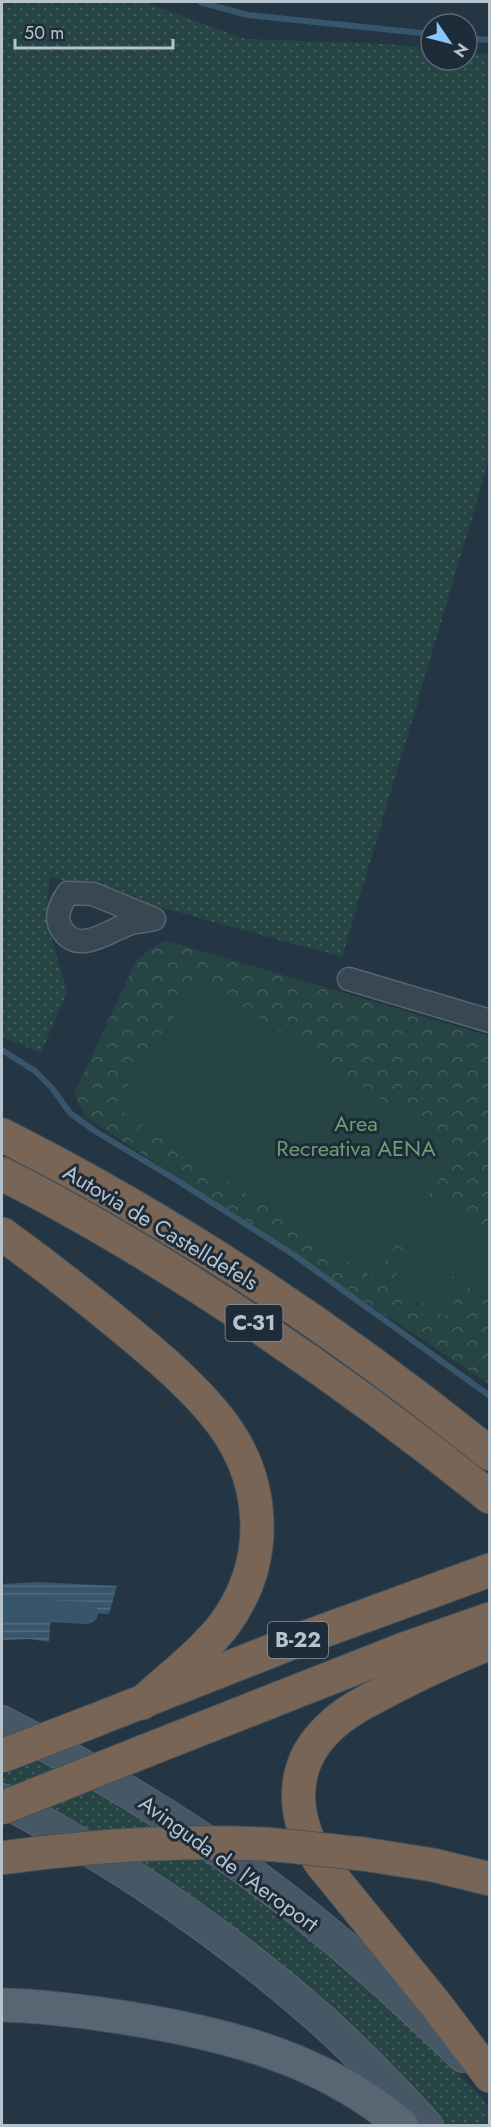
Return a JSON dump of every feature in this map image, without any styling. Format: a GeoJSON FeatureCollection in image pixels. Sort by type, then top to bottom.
{"type":"FeatureCollection","features":[{"type":"Feature","properties":{"kind":"highway","name":"Autovia de Castelldefels"},"geometry":{"type":"LineString","coordinates":[[2,1135],[131,1206],[231,1267],[325,1329],[489,1454]]}},
{"type":"Feature","properties":{"kind":"highway","name":"Autovia de Castelldefels"},"geometry":{"type":"LineString","coordinates":[[2,1174],[130,1245],[213,1297],[368,1403],[489,1497]]}},
{"type":"Feature","properties":{"kind":"highway"},"geometry":{"type":"LineString","coordinates":[[2,1234],[99,1308],[197,1393],[215,1413],[232,1440],[252,1483],[258,1522],[257,1542],[254,1560],[241,1596],[223,1626],[189,1662],[142,1703]]}},
{"type":"Feature","properties":{"kind":"highway","name":"B-22"},"geometry":{"type":"LineString","coordinates":[[2,1756],[315,1634],[489,1570]]}},
{"type":"Feature","properties":{"kind":"highway"},"geometry":{"type":"LineString","coordinates":[[2,1808],[404,1649],[489,1619]]}},
{"type":"Feature","properties":{"kind":"highway"},"geometry":{"type":"LineString","coordinates":[[489,1643],[423,1671],[346,1713],[330,1726],[316,1743],[307,1759],[298,1792],[302,1828],[320,1862],[430,1997],[489,2076]]}},
{"type":"Feature","properties":{"kind":"highway"},"geometry":{"type":"LineString","coordinates":[[2,1858],[141,1844],[263,1844],[363,1854],[433,1865],[489,1879]]}},
{"type":"Feature","properties":{"kind":"main road"},"geometry":{"type":"LineString","coordinates":[[2,2005],[85,2012],[155,2023],[255,2046],[297,2060],[330,2077],[374,2103],[402,2126]]}},
{"type":"Feature","properties":{"kind":"street"},"geometry":{"type":"LineString","coordinates":[[349,979],[489,1021]]}},
{"type":"Feature","properties":{"kind":"street","name":"Avinguda de l'Aeroport"},"geometry":{"type":"LineString","coordinates":[[2,1722],[128,1791],[265,1883],[389,1988],[489,2082]]}},
{"type":"Feature","properties":{"kind":"street"},"geometry":{"type":"LineString","coordinates":[[2,1800],[122,1869],[222,1939],[324,2022],[427,2126]]}},
{"type":"Feature","properties":{"kind":"green space"},"geometry":{"type":"Polygon","coordinates":[[[2,2],[144,2],[245,39],[419,47],[419,72],[479,72],[479,53],[490,54],[489,460],[342,957],[50,877],[46,920],[67,992],[41,1053],[2,1037],[2,2]]]}},
{"type":"Feature","properties":{"kind":"green space","name":"Area Recreativa AENA"},"geometry":{"type":"Polygon","coordinates":[[[165,940],[489,1036],[489,1384],[86,1117],[74,1094],[137,959],[165,940]]]}},
{"type":"Feature","properties":{"kind":"green space"},"geometry":{"type":"Polygon","coordinates":[[[199,978],[459,1150],[374,1278],[114,1107],[199,978]]]}},
{"type":"Feature","properties":{"kind":"green space"},"geometry":{"type":"Polygon","coordinates":[[[435,1194],[489,1230],[489,1282],[481,1295],[403,1242],[435,1194]]]}},
{"type":"Feature","properties":{"kind":"green space"},"geometry":{"type":"Polygon","coordinates":[[[409,1255],[462,1290],[444,1317],[392,1281],[409,1255]]]}},
{"type":"Feature","properties":{"kind":"green space"},"geometry":{"type":"Polygon","coordinates":[[[2,1737],[105,1790],[265,1900],[393,2008],[481,2096],[489,2107],[489,2125],[442,2125],[2,1788],[2,1737]]]}},
{"type":"Feature","properties":{"kind":"water"},"geometry":{"type":"Polygon","coordinates":[[[39,1582],[117,1586],[109,1614],[51,1612],[49,1642],[29,1639],[2,1640],[2,1584],[39,1582]]]}},
{"type":"Feature","properties":{"kind":"waterway"},"geometry":{"type":"LineString","coordinates":[[200,2],[248,15],[419,33]]}},
{"type":"Feature","properties":{"kind":"waterway"},"geometry":{"type":"LineString","coordinates":[[479,39],[490,40]]}},
{"type":"Feature","properties":{"kind":"waterway"},"geometry":{"type":"LineString","coordinates":[[2,1050],[35,1071],[52,1088],[70,1113],[95,1131],[294,1255],[490,1396]]}},
{"type":"Feature","properties":{"kind":"waterway"},"geometry":{"type":"LineString","coordinates":[[2,1611],[87,1613]]}}]}
